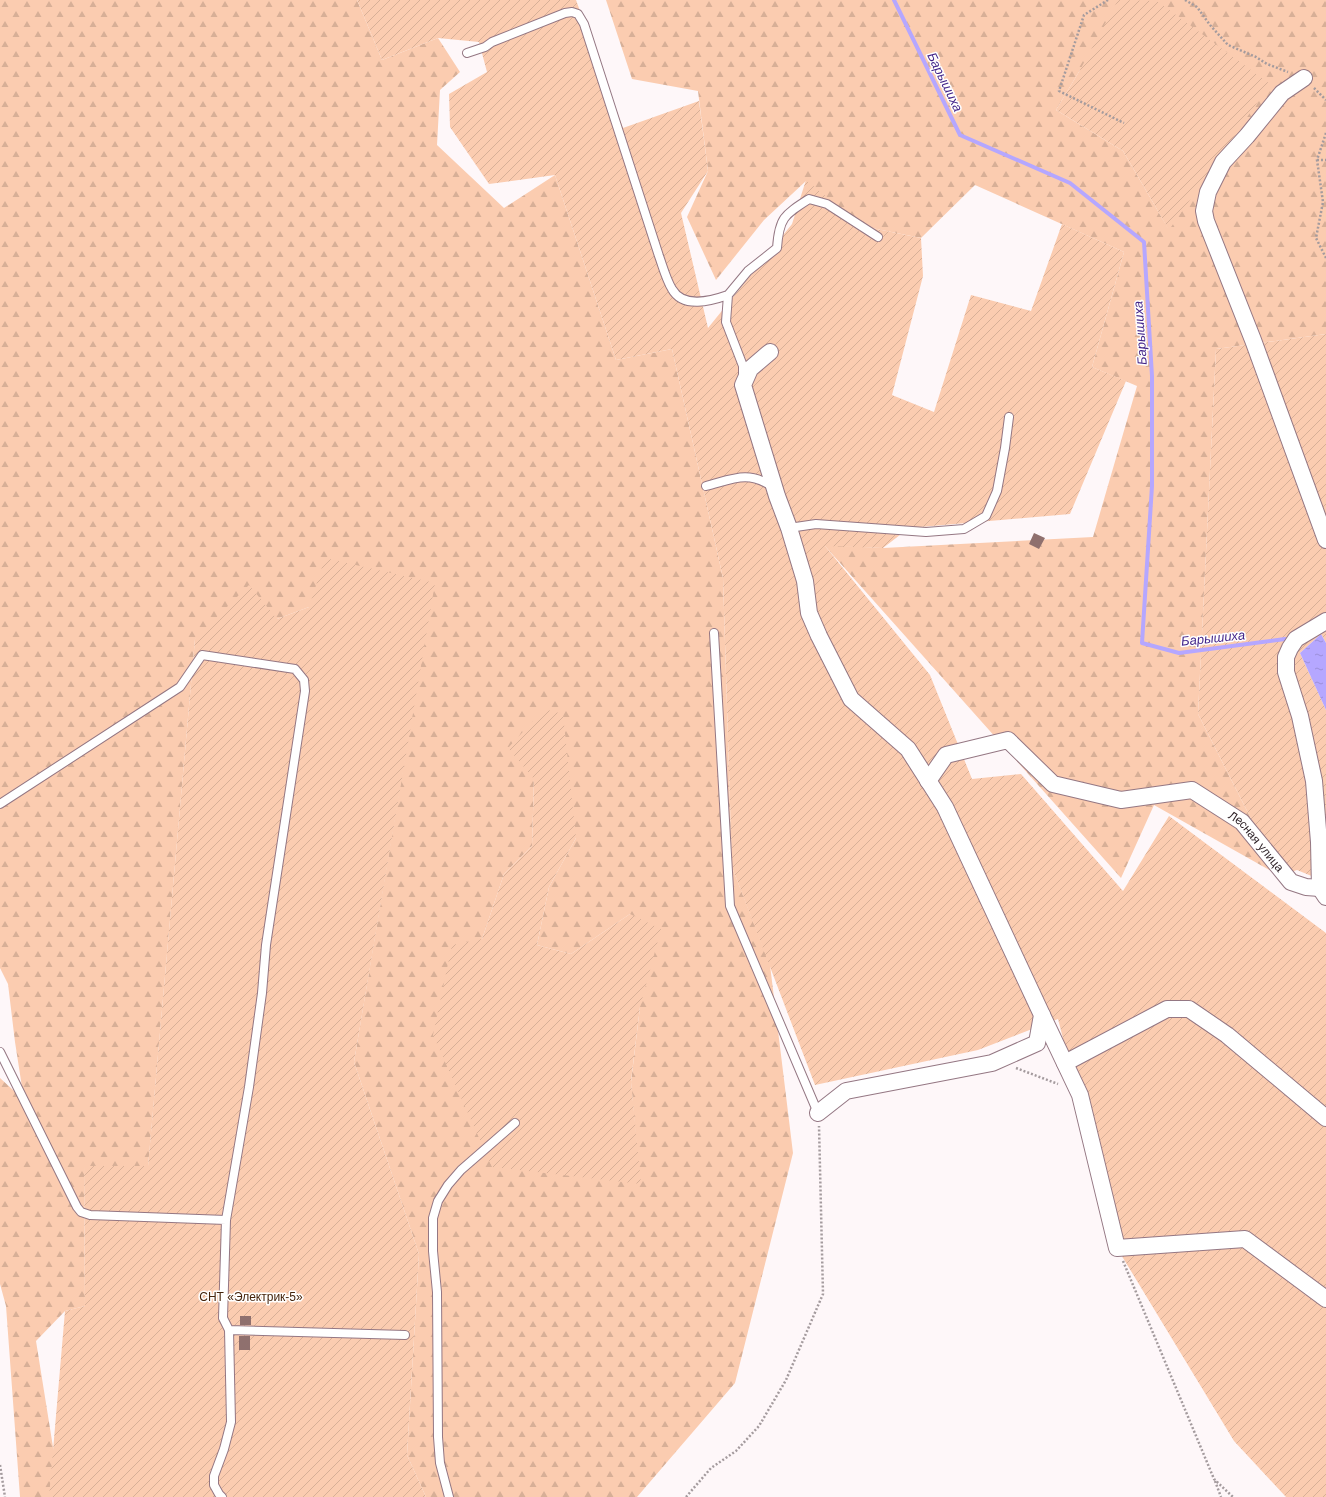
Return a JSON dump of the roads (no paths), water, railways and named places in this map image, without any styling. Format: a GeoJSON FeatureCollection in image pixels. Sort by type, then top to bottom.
{"type":"FeatureCollection","features":[{"type":"Feature","properties":{"kind":"street"},"geometry":{"type":"LineString","coordinates":[[1304,78],[1282,93],[1247,136],[1223,162],[1208,192],[1204,211],[1206,221],[1253,340],[1326,540]]}},
{"type":"Feature","properties":{"kind":"street"},"geometry":{"type":"LineString","coordinates":[[770,352],[750,369],[743,385],[774,487],[789,528],[805,581],[809,613],[850,699],[908,749],[945,807],[1080,1095],[1117,1248],[1246,1239],[1326,1299]]}},
{"type":"Feature","properties":{"kind":"street"},"geometry":{"type":"LineString","coordinates":[[1323,892],[1314,781],[1300,716],[1286,672],[1286,657],[1296,639],[1326,621]]}},
{"type":"Feature","properties":{"kind":"street","name":"Лесная улица"},"geometry":{"type":"LineString","coordinates":[[928,781],[946,755],[1008,740],[1053,784],[1121,800],[1192,790],[1242,822],[1291,882],[1323,892]]}},
{"type":"Feature","properties":{"kind":"street"},"geometry":{"type":"LineString","coordinates":[[1062,1057],[1167,1009],[1189,1009],[1227,1035],[1326,1118]]}},
{"type":"Feature","properties":{"kind":"street"},"geometry":{"type":"LineString","coordinates":[[1037,1043],[1042,1015]]}},
{"type":"Feature","properties":{"kind":"street"},"geometry":{"type":"LineString","coordinates":[[818,1113],[846,1091],[992,1063],[1037,1043]]}},
{"type":"Feature","properties":{"kind":"street"},"geometry":{"type":"LineString","coordinates":[[1037,1043],[1062,1057]]}},
{"type":"Feature","properties":{"kind":"lane"},"geometry":{"type":"LineString","coordinates":[[468,53],[557,16],[572,12],[578,14],[584,24],[659,256],[672,290],[685,301],[710,301],[728,295],[748,271],[777,248],[778,230],[788,212],[809,199],[827,204],[878,237]]}},
{"type":"Feature","properties":{"kind":"lane"},"geometry":{"type":"LineString","coordinates":[[728,295],[726,322],[743,366],[743,385]]}},
{"type":"Feature","properties":{"kind":"lane"},"geometry":{"type":"LineString","coordinates":[[789,528],[816,524],[926,532],[964,529],[986,516],[997,491],[1009,417]]}},
{"type":"Feature","properties":{"kind":"lane"},"geometry":{"type":"LineString","coordinates":[[706,486],[748,476],[763,480],[774,487]]}},
{"type":"Feature","properties":{"kind":"lane"},"geometry":{"type":"LineString","coordinates":[[714,633],[730,906],[818,1113]]}},
{"type":"Feature","properties":{"kind":"lane"},"geometry":{"type":"LineString","coordinates":[[0,804],[180,687],[202,655],[295,669],[304,680],[305,691],[266,945],[262,993],[249,1087],[226,1220],[223,1318],[229,1330],[231,1422],[224,1449],[214,1476],[214,1485],[222,1497]]}},
{"type":"Feature","properties":{"kind":"lane"},"geometry":{"type":"LineString","coordinates":[[0,1052],[55,1164],[81,1212],[90,1215],[226,1220]]}},
{"type":"Feature","properties":{"kind":"lane"},"geometry":{"type":"LineString","coordinates":[[449,1497],[440,1463],[438,1437],[437,1292],[433,1251],[433,1218],[438,1201],[448,1185],[461,1170],[515,1123]]}},
{"type":"Feature","properties":{"kind":"lane"},"geometry":{"type":"LineString","coordinates":[[229,1330],[405,1335]]}},
{"type":"Feature","properties":{"kind":"water"},"geometry":{"type":"Polygon","coordinates":[[[1321,634],[1326,643],[1326,710],[1300,653],[1321,634]]]}},
{"type":"Feature","properties":{"kind":"waterway","name":"Барышиха"},"geometry":{"type":"LineString","coordinates":[[894,0],[960,135],[1070,183],[1144,242],[1152,376],[1152,486],[1142,643],[1179,653],[1285,639]]}},
{"type":"Feature","properties":{"kind":"park label","name":"СНТ «Электрик-5»"},"geometry":{"type":"Point","coordinates":[251,1297]}}]}
